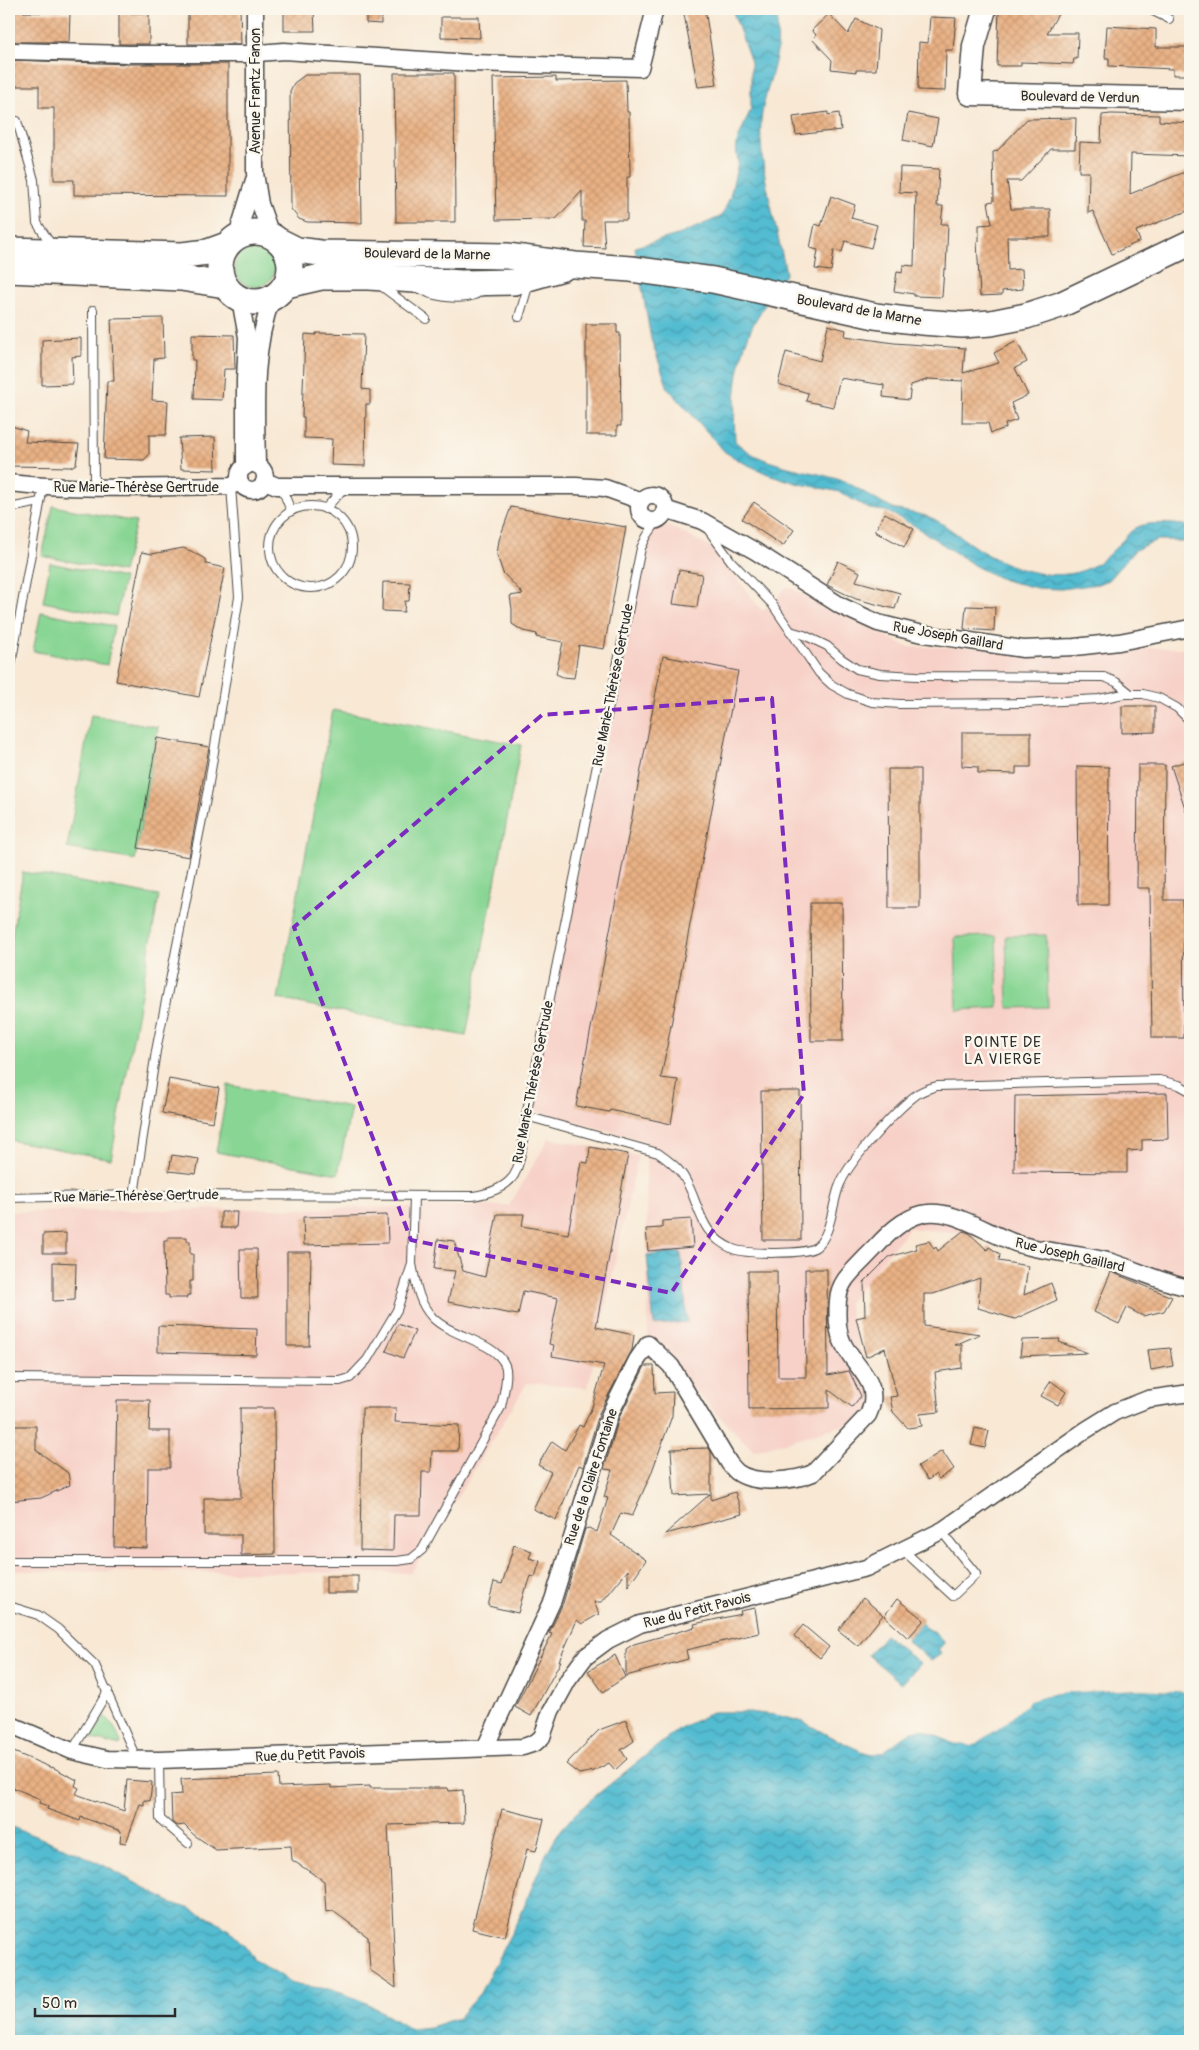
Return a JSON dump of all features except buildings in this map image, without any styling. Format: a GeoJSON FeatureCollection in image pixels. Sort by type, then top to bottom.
{"type":"FeatureCollection","features":[{"type":"Feature","properties":{"kind":"main road","name":"Boulevard de Verdun"},"geometry":{"type":"LineString","coordinates":[[985,9],[974,46],[970,94],[1190,99]]}},
{"type":"Feature","properties":{"kind":"main road"},"geometry":{"type":"LineString","coordinates":[[9,250],[182,255],[208,252],[248,232],[260,232],[276,238],[287,251],[291,262],[290,274],[279,291],[261,302],[250,302],[233,292],[182,278],[9,270]]}},
{"type":"Feature","properties":{"kind":"main road","name":"Boulevard de la Marne"},"geometry":{"type":"LineString","coordinates":[[276,238],[297,250],[320,253],[507,256],[575,265],[631,268],[713,280],[875,316],[922,322],[962,324],[991,323],[1026,316],[1060,305],[1190,243]]}},
{"type":"Feature","properties":{"kind":"main road"},"geometry":{"type":"LineString","coordinates":[[232,241],[222,254],[220,265],[221,276],[233,292]]}},
{"type":"Feature","properties":{"kind":"main road","name":"Boulevard de la Marne"},"geometry":{"type":"LineString","coordinates":[[279,291],[321,277],[369,277],[460,283],[514,282],[575,265]]}},
{"type":"Feature","properties":{"kind":"street","name":"Avenue Frantz Fanon"},"geometry":{"type":"LineString","coordinates":[[255,9],[255,173],[260,204],[276,238]]}},
{"type":"Feature","properties":{"kind":"street"},"geometry":{"type":"LineString","coordinates":[[14,51],[129,54],[284,51],[470,63],[640,68],[655,9]]}},
{"type":"Feature","properties":{"kind":"street","name":"Avenue Frantz Fanon"},"geometry":{"type":"LineString","coordinates":[[232,241],[255,173]]}},
{"type":"Feature","properties":{"kind":"street"},"geometry":{"type":"LineString","coordinates":[[243,475],[257,380],[261,338],[279,291]]}},
{"type":"Feature","properties":{"kind":"street"},"geometry":{"type":"LineString","coordinates":[[233,292],[247,337],[243,475]]}},
{"type":"Feature","properties":{"kind":"street"},"geometry":{"type":"LineString","coordinates":[[243,475],[264,471],[265,481],[281,486],[346,486]]}},
{"type":"Feature","properties":{"kind":"street","name":"Rue Marie-Thérèse Gertrude"},"geometry":{"type":"LineString","coordinates":[[41,494],[243,475],[246,488],[254,490],[262,486],[265,481]]}},
{"type":"Feature","properties":{"kind":"street"},"geometry":{"type":"LineString","coordinates":[[9,483],[41,494]]}},
{"type":"Feature","properties":{"kind":"street","name":"Rue Joseph Gaillard"},"geometry":{"type":"LineString","coordinates":[[346,486],[569,485],[605,488],[641,501],[647,496],[656,496],[663,501],[662,515],[702,521],[755,551],[841,606],[878,623],[918,633],[1023,649],[1075,647],[1119,642],[1190,628]]}},
{"type":"Feature","properties":{"kind":"street","name":"Rue Joseph Gaillard"},"geometry":{"type":"LineString","coordinates":[[813,1473],[868,1415],[873,1404],[868,1379],[846,1350],[841,1340],[838,1299],[840,1287],[843,1281],[893,1229],[907,1218],[923,1213],[936,1212],[949,1215],[1022,1245],[1109,1262],[1190,1288]]}},
{"type":"Feature","properties":{"kind":"street","name":"Rue de la Claire Fontaine"},"geometry":{"type":"LineString","coordinates":[[485,1748],[553,1600],[610,1414],[637,1360],[648,1344],[671,1366],[729,1463],[738,1472],[748,1477],[772,1480],[802,1478],[813,1473]]}},
{"type":"Feature","properties":{"kind":"street","name":"Rue du Petit Pavois"},"geometry":{"type":"LineString","coordinates":[[9,1724],[72,1751],[107,1759],[159,1760],[523,1747],[535,1743],[542,1737],[551,1710],[568,1680],[585,1656],[608,1640],[640,1624],[866,1568],[942,1530],[1115,1412],[1148,1399],[1190,1393]]}},
{"type":"Feature","properties":{"kind":"lane"},"geometry":{"type":"LineString","coordinates":[[1149,9],[1170,19]]}},
{"type":"Feature","properties":{"kind":"lane"},"geometry":{"type":"LineString","coordinates":[[17,121],[34,180],[37,223],[56,252]]}},
{"type":"Feature","properties":{"kind":"lane"},"geometry":{"type":"LineString","coordinates":[[519,317],[531,276]]}},
{"type":"Feature","properties":{"kind":"lane"},"geometry":{"type":"LineString","coordinates":[[369,277],[426,319]]}},
{"type":"Feature","properties":{"kind":"lane"},"geometry":{"type":"LineString","coordinates":[[93,310],[94,488]]}},
{"type":"Feature","properties":{"kind":"lane"},"geometry":{"type":"LineString","coordinates":[[134,1195],[156,1051],[208,788],[239,597],[243,475]]}},
{"type":"Feature","properties":{"kind":"lane"},"geometry":{"type":"LineString","coordinates":[[281,486],[291,511]]}},
{"type":"Feature","properties":{"kind":"lane"},"geometry":{"type":"LineString","coordinates":[[325,509],[346,486]]}},
{"type":"Feature","properties":{"kind":"lane"},"geometry":{"type":"LineString","coordinates":[[9,508],[41,494]]}},
{"type":"Feature","properties":{"kind":"lane","name":"Rue Marie-Thérèse Gertrude"},"geometry":{"type":"LineString","coordinates":[[9,676],[41,494]]}},
{"type":"Feature","properties":{"kind":"lane"},"geometry":{"type":"LineString","coordinates":[[314,506],[336,515],[345,524],[351,536],[352,549],[349,562],[343,573],[333,582],[321,587],[308,588],[295,585],[284,578],[275,568],[271,556],[270,543],[274,530],[281,519],[291,511],[302,507],[314,506]]}},
{"type":"Feature","properties":{"kind":"lane","name":"Rue Marie-Thérèse Gertrude"},"geometry":{"type":"LineString","coordinates":[[9,1198],[134,1195],[473,1196],[492,1192],[512,1178],[525,1136],[526,1116],[641,548],[646,536],[662,515]]}},
{"type":"Feature","properties":{"kind":"lane"},"geometry":{"type":"LineString","coordinates":[[702,521],[731,561],[772,604],[819,673],[832,685],[848,694],[872,702],[900,704],[1023,703],[1099,699],[1143,694],[1159,698],[1177,708],[1190,721]]}},
{"type":"Feature","properties":{"kind":"lane"},"geometry":{"type":"LineString","coordinates":[[790,631],[804,635],[827,646],[857,669],[880,674],[917,676],[1104,677],[1116,682],[1131,694]]}},
{"type":"Feature","properties":{"kind":"lane"},"geometry":{"type":"LineString","coordinates":[[526,1116],[658,1153],[670,1161],[685,1178],[702,1222],[711,1234],[734,1249],[794,1253],[815,1248],[824,1238],[840,1184],[858,1155],[895,1114],[917,1094],[937,1086],[1159,1080],[1179,1084],[1190,1091]]}},
{"type":"Feature","properties":{"kind":"lane"},"geometry":{"type":"LineString","coordinates":[[9,1561],[397,1561],[411,1559],[422,1550],[501,1407],[505,1391],[506,1366],[495,1351],[449,1331],[431,1317],[418,1295],[412,1264],[414,1197]]}},
{"type":"Feature","properties":{"kind":"lane"},"geometry":{"type":"LineString","coordinates":[[9,1378],[340,1381],[350,1378],[367,1360],[397,1310],[412,1264]]}},
{"type":"Feature","properties":{"kind":"lane"},"geometry":{"type":"LineString","coordinates":[[903,1550],[953,1596],[976,1574],[942,1530]]}},
{"type":"Feature","properties":{"kind":"lane"},"geometry":{"type":"LineString","coordinates":[[9,1606],[38,1616],[58,1629],[95,1665],[137,1760]]}},
{"type":"Feature","properties":{"kind":"lane"},"geometry":{"type":"LineString","coordinates":[[72,1751],[108,1691]]}},
{"type":"Feature","properties":{"kind":"lane"},"geometry":{"type":"LineString","coordinates":[[159,1760],[160,1819],[188,1842]]}},
{"type":"Feature","properties":{"kind":"highlighted area"},"geometry":{"type":"Polygon","coordinates":[[[772,698],[804,1094],[671,1293],[411,1240],[294,927],[542,715],[772,698]]]}},
{"type":"Feature","properties":{"kind":"shaded area"},"geometry":{"type":"Polygon","coordinates":[[[652,518],[715,549],[762,611],[772,604],[787,586],[908,647],[1190,648],[1190,1269],[1178,1275],[1009,1238],[909,1228],[848,1303],[876,1416],[754,1451],[648,1344],[646,1141],[528,1109],[652,518]]]}},
{"type":"Feature","properties":{"kind":"shaded area"},"geometry":{"type":"Polygon","coordinates":[[[549,1138],[638,1156],[588,1388],[527,1383],[411,1573],[9,1571],[9,1212],[509,1206],[549,1138]]]}},
{"type":"Feature","properties":{"kind":"green space"},"geometry":{"type":"Polygon","coordinates":[[[255,247],[269,253],[275,267],[269,281],[255,287],[241,281],[235,267],[241,253],[255,247]]]}},
{"type":"Feature","properties":{"kind":"green space"},"geometry":{"type":"Polygon","coordinates":[[[53,506],[136,522],[123,572],[42,556],[53,506]]]}},
{"type":"Feature","properties":{"kind":"green space"},"geometry":{"type":"Polygon","coordinates":[[[50,563],[124,578],[116,616],[43,602],[50,563]]]}},
{"type":"Feature","properties":{"kind":"green space"},"geometry":{"type":"Polygon","coordinates":[[[41,612],[114,626],[107,665],[33,651],[41,612]]]}},
{"type":"Feature","properties":{"kind":"green space"},"geometry":{"type":"Polygon","coordinates":[[[333,710],[521,745],[466,1036],[278,999],[333,710]]]}},
{"type":"Feature","properties":{"kind":"green space"},"geometry":{"type":"Polygon","coordinates":[[[91,715],[158,727],[135,860],[67,848],[91,715]]]}},
{"type":"Feature","properties":{"kind":"green space"},"geometry":{"type":"Polygon","coordinates":[[[23,872],[159,896],[111,1159],[9,1140],[9,952],[23,872]]]}},
{"type":"Feature","properties":{"kind":"green space"},"geometry":{"type":"Polygon","coordinates":[[[1046,935],[1048,1007],[1008,1008],[1006,936],[1046,935]]]}},
{"type":"Feature","properties":{"kind":"green space"},"geometry":{"type":"Polygon","coordinates":[[[996,936],[998,1008],[957,1010],[955,937],[996,936]]]}},
{"type":"Feature","properties":{"kind":"green space"},"geometry":{"type":"Polygon","coordinates":[[[228,1085],[351,1107],[338,1174],[216,1152],[228,1085]]]}},
{"type":"Feature","properties":{"kind":"green space"},"geometry":{"type":"Polygon","coordinates":[[[105,1717],[114,1728],[121,1742],[120,1745],[90,1738],[105,1717]]]}},
{"type":"Feature","properties":{"kind":"water"},"geometry":{"type":"Polygon","coordinates":[[[732,9],[781,9],[777,29],[776,59],[762,112],[761,139],[765,177],[786,273],[757,318],[747,339],[739,367],[735,397],[735,441],[757,457],[840,480],[887,506],[934,519],[985,553],[1031,572],[1056,575],[1084,570],[1104,559],[1133,530],[1143,525],[1171,524],[1190,526],[1190,543],[1157,540],[1143,546],[1134,551],[1108,580],[1098,584],[1061,589],[1037,588],[1004,580],[977,567],[915,526],[886,511],[869,509],[840,492],[796,483],[768,474],[744,463],[725,452],[668,388],[651,339],[635,247],[681,234],[722,216],[730,197],[738,163],[736,147],[751,109],[751,62],[732,9]]]}},
{"type":"Feature","properties":{"kind":"water"},"geometry":{"type":"Polygon","coordinates":[[[681,1252],[687,1322],[654,1325],[647,1255],[681,1252]]]}},
{"type":"Feature","properties":{"kind":"water"},"geometry":{"type":"Polygon","coordinates":[[[921,1623],[945,1642],[938,1650],[941,1654],[931,1661],[906,1640],[921,1623]]]}},
{"type":"Feature","properties":{"kind":"water"},"geometry":{"type":"Polygon","coordinates":[[[885,1635],[920,1663],[902,1684],[868,1655],[885,1635]]]}},
{"type":"Feature","properties":{"kind":"water"},"geometry":{"type":"Polygon","coordinates":[[[1140,1689],[1190,1692],[1190,2041],[9,2041],[9,1826],[64,1847],[103,1865],[172,1903],[212,1919],[230,1931],[244,1945],[254,1959],[296,1985],[329,1989],[347,1995],[367,2003],[410,2029],[430,2027],[458,2018],[480,1993],[519,1918],[546,1854],[561,1830],[594,1797],[680,1728],[714,1712],[746,1712],[776,1715],[804,1722],[861,1751],[873,1754],[883,1752],[912,1731],[921,1729],[953,1743],[973,1746],[1006,1723],[1030,1701],[1056,1693],[1140,1689]]]}},
{"type":"Feature","properties":{"kind":"pier"},"geometry":{"type":"Polygon","coordinates":[[[1140,1687],[1190,1690],[1190,1692],[1140,1689],[1056,1693],[1030,1701],[1006,1723],[973,1746],[953,1743],[935,1734],[936,1732],[954,1741],[973,1743],[1004,1721],[1029,1699],[1055,1690],[1140,1687]]]}},
{"type":"Feature","properties":{"kind":"district","name":"POINTE DE LA VIERGE"},"geometry":{"type":"Point","coordinates":[1003,1050]}}]}
